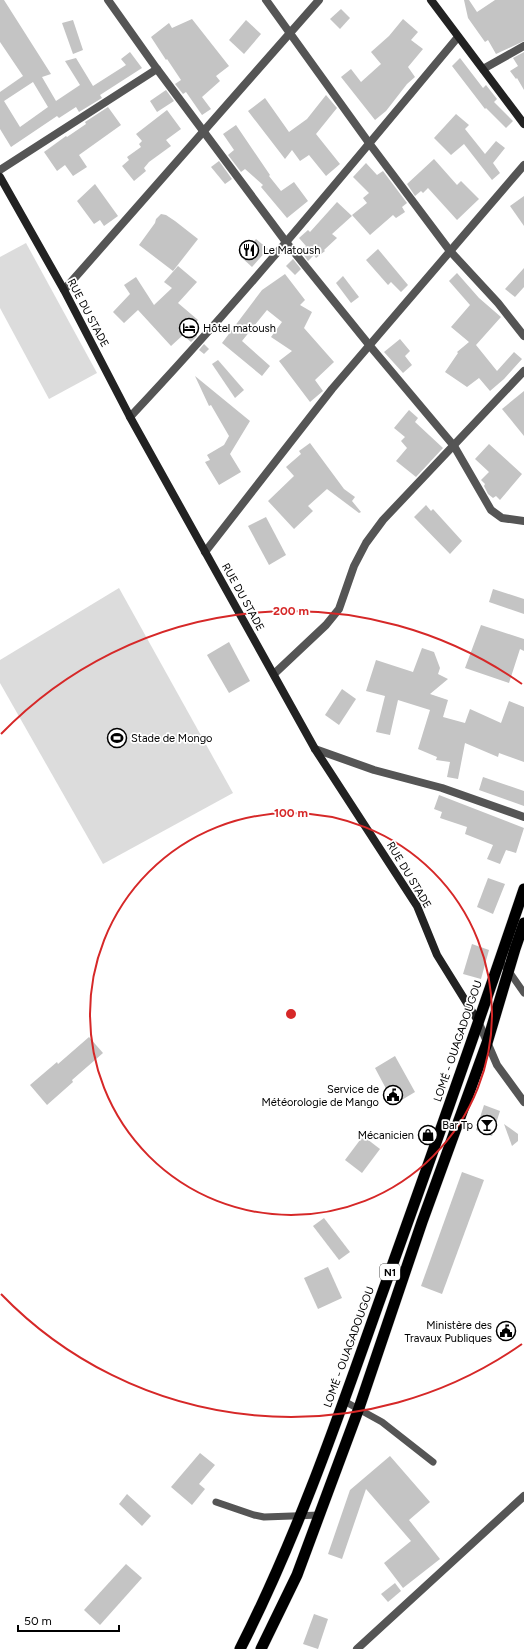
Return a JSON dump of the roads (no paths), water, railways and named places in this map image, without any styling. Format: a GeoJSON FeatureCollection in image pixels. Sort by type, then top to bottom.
{"type":"FeatureCollection","features":[{"type":"Feature","properties":{"kind":"highway","name":"LOMÉ - OUAGADOUGOU"},"geometry":{"type":"LineString","coordinates":[[240,1649],[261,1608],[325,1455],[524,889]]}},
{"type":"Feature","properties":{"kind":"highway","name":"N1"},"geometry":{"type":"LineString","coordinates":[[261,1649],[297,1574],[359,1408],[422,1222],[487,1043],[508,970],[524,923]]}},
{"type":"Feature","properties":{"kind":"main road"},"geometry":{"type":"LineString","coordinates":[[430,0],[524,124]]}},
{"type":"Feature","properties":{"kind":"main road","name":"RUE DU STADE"},"geometry":{"type":"LineString","coordinates":[[0,177],[64,290],[130,417],[315,749],[417,906],[437,955],[478,1021]]}},
{"type":"Feature","properties":{"kind":"street"},"geometry":{"type":"LineString","coordinates":[[108,0],[286,242],[370,346],[454,446],[491,510],[502,518],[524,521]]}},
{"type":"Feature","properties":{"kind":"street"},"geometry":{"type":"LineString","coordinates":[[266,0],[450,251],[498,303],[524,336]]}},
{"type":"Feature","properties":{"kind":"street"},"geometry":{"type":"LineString","coordinates":[[64,290],[289,32],[319,0]]}},
{"type":"Feature","properties":{"kind":"street"},"geometry":{"type":"LineString","coordinates":[[130,417],[185,358],[286,242],[458,37]]}},
{"type":"Feature","properties":{"kind":"street"},"geometry":{"type":"LineString","coordinates":[[483,69],[524,46]]}},
{"type":"Feature","properties":{"kind":"street"},"geometry":{"type":"LineString","coordinates":[[0,170],[157,68]]}},
{"type":"Feature","properties":{"kind":"street"},"geometry":{"type":"LineString","coordinates":[[206,552],[332,390],[524,165]]}},
{"type":"Feature","properties":{"kind":"street"},"geometry":{"type":"LineString","coordinates":[[274,674],[326,626],[339,609],[354,566],[366,543],[383,520],[524,371]]}},
{"type":"Feature","properties":{"kind":"street"},"geometry":{"type":"LineString","coordinates":[[315,749],[374,770],[442,788],[524,817]]}},
{"type":"Feature","properties":{"kind":"street"},"geometry":{"type":"LineString","coordinates":[[478,1021],[497,1065],[524,1102]]}},
{"type":"Feature","properties":{"kind":"street"},"geometry":{"type":"LineString","coordinates":[[357,1649],[524,1496]]}},
{"type":"Feature","properties":{"kind":"lane"},"geometry":{"type":"LineString","coordinates":[[499,961],[508,970],[524,993]]}},
{"type":"Feature","properties":{"kind":"lane"},"geometry":{"type":"LineString","coordinates":[[344,1401],[382,1422],[433,1462]]}},
{"type":"Feature","properties":{"kind":"lane"},"geometry":{"type":"LineString","coordinates":[[216,1502],[264,1517],[320,1515]]}},
{"type":"Feature","properties":{"kind":"place","name":"Le Matoush"},"geometry":{"type":"Point","coordinates":[249,250]}},
{"type":"Feature","properties":{"kind":"place","name":"Hôtel matoush"},"geometry":{"type":"Point","coordinates":[189,328]}},
{"type":"Feature","properties":{"kind":"place","name":"Stade de Mongo"},"geometry":{"type":"Point","coordinates":[117,738]}},
{"type":"Feature","properties":{"kind":"place","name":"Service de Météorologie de Mango"},"geometry":{"type":"Point","coordinates":[393,1095]}},
{"type":"Feature","properties":{"kind":"place","name":"Bar Tp"},"geometry":{"type":"Point","coordinates":[487,1125]}},
{"type":"Feature","properties":{"kind":"place","name":"Mécanicien"},"geometry":{"type":"Point","coordinates":[428,1135]}},
{"type":"Feature","properties":{"kind":"place","name":"Ministère des Travaux Publiques"},"geometry":{"type":"Point","coordinates":[506,1331]}}]}
